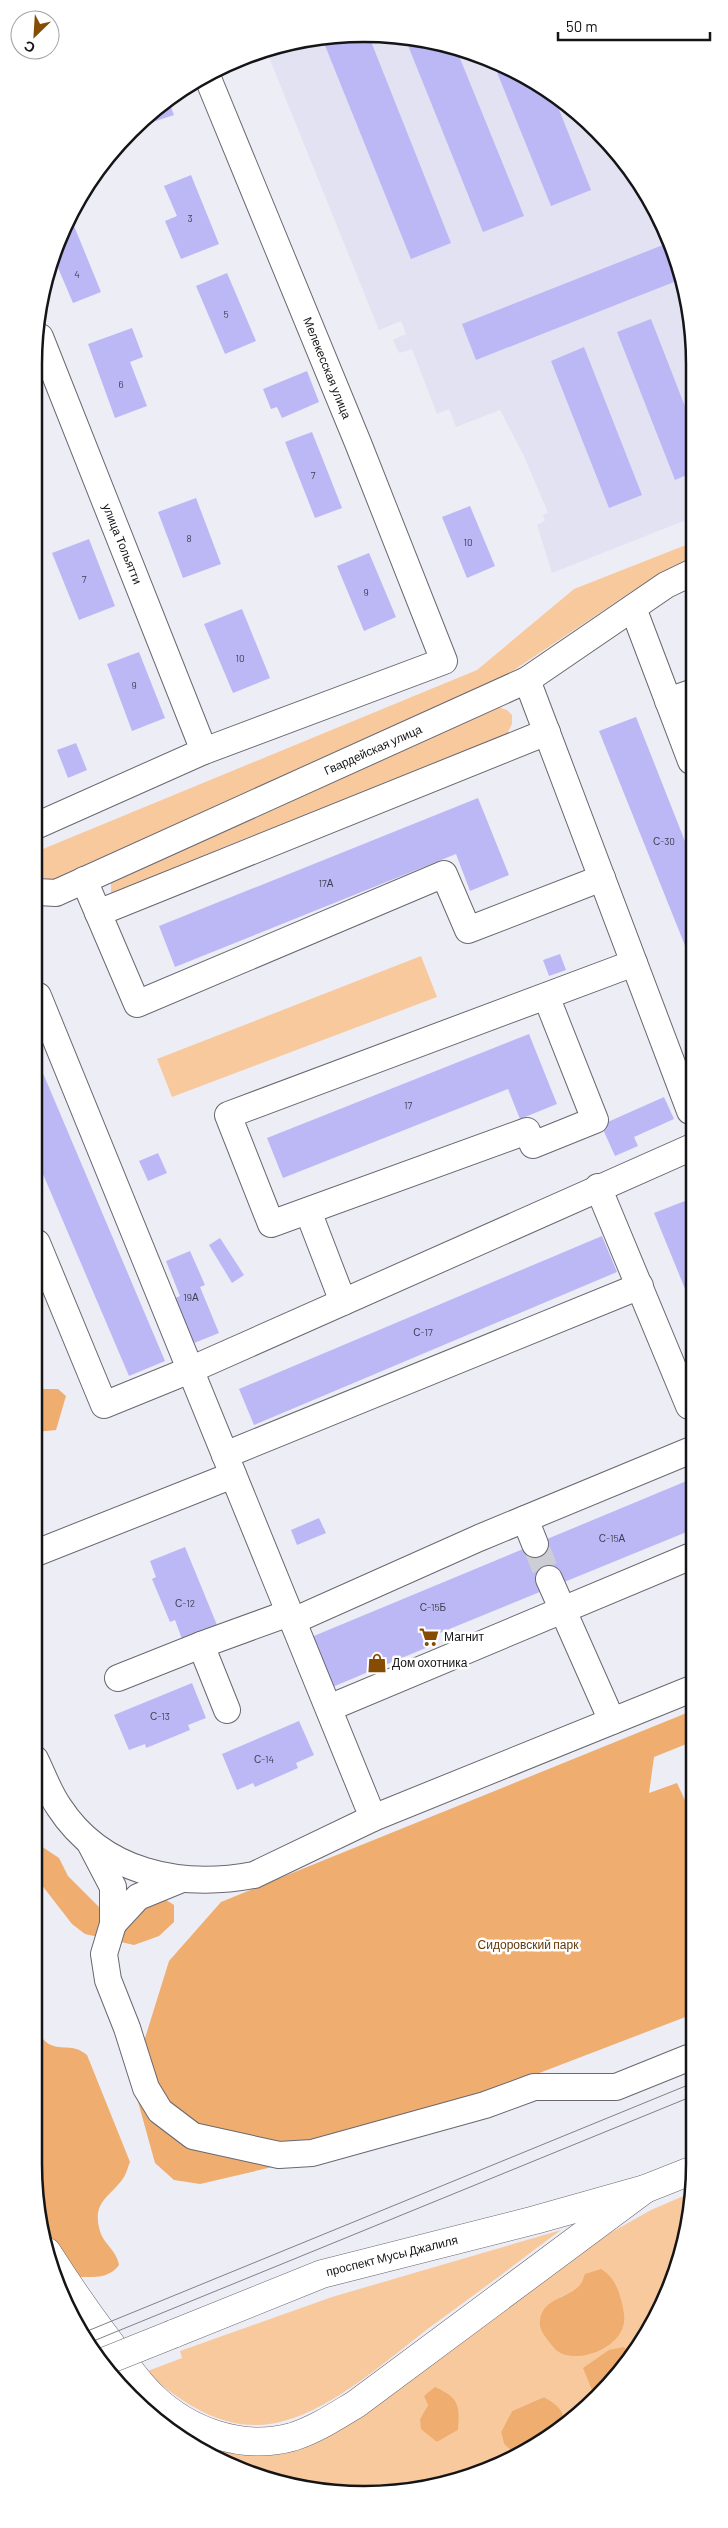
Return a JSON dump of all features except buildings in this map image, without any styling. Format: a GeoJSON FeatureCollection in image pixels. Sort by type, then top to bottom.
{"type":"FeatureCollection","features":[{"type":"Feature","properties":{"kind":"main road","name":"проспект Мусы Джалиля"},"geometry":{"type":"LineString","coordinates":[[109,2360],[322,2274],[535,2220],[644,2188],[686,2173]]}},
{"type":"Feature","properties":{"kind":"main road"},"geometry":{"type":"LineString","coordinates":[[64,2278],[132,2372],[152,2396],[178,2418],[202,2430],[230,2439],[259,2442],[292,2437],[322,2424],[356,2404],[644,2188]]}},
{"type":"Feature","properties":{"kind":"street","name":"Мелекесская улица"},"geometry":{"type":"LineString","coordinates":[[204,751],[444,661],[358,443],[209,83]]}},
{"type":"Feature","properties":{"kind":"street","name":"улица Тольятти"},"geometry":{"type":"LineString","coordinates":[[43,345],[204,751]]}},
{"type":"Feature","properties":{"kind":"street","name":"Гвардейская улица"},"geometry":{"type":"LineString","coordinates":[[42,892],[56,893],[527,680],[666,585],[686,575]]}},
{"type":"Feature","properties":{"kind":"street"},"geometry":{"type":"LineString","coordinates":[[633,608],[680,697],[686,734]]}},
{"type":"Feature","properties":{"kind":"street"},"geometry":{"type":"LineString","coordinates":[[527,680],[686,1100]]}},
{"type":"Feature","properties":{"kind":"street"},"geometry":{"type":"LineString","coordinates":[[98,913],[546,732]]}},
{"type":"Feature","properties":{"kind":"street"},"geometry":{"type":"LineString","coordinates":[[42,823],[204,751]]}},
{"type":"Feature","properties":{"kind":"street"},"geometry":{"type":"LineString","coordinates":[[84,880],[137,1004],[444,874],[468,930],[602,878]]}},
{"type":"Feature","properties":{"kind":"street"},"geometry":{"type":"LineString","coordinates":[[546,996],[595,1120],[533,1145],[527,1131],[271,1224],[228,1114],[634,963]]}},
{"type":"Feature","properties":{"kind":"street"},"geometry":{"type":"LineString","coordinates":[[42,1006],[373,1818]]}},
{"type":"Feature","properties":{"kind":"street"},"geometry":{"type":"LineString","coordinates":[[42,1255],[104,1405],[190,1370],[598,1187],[686,1150]]}},
{"type":"Feature","properties":{"kind":"street"},"geometry":{"type":"LineString","coordinates":[[598,1187],[686,1396]]}},
{"type":"Feature","properties":{"kind":"street"},"geometry":{"type":"LineString","coordinates":[[308,1211],[342,1302]]}},
{"type":"Feature","properties":{"kind":"street"},"geometry":{"type":"LineString","coordinates":[[42,1550],[229,1465],[640,1286]]}},
{"type":"Feature","properties":{"kind":"street"},"geometry":{"type":"LineString","coordinates":[[118,1678],[201,1645],[291,1617],[686,1452]]}},
{"type":"Feature","properties":{"kind":"street"},"geometry":{"type":"LineString","coordinates":[[525,1519],[535,1544]]}},
{"type":"Feature","properties":{"kind":"street"},"geometry":{"type":"LineString","coordinates":[[328,1708],[686,1558]]}},
{"type":"Feature","properties":{"kind":"street"},"geometry":{"type":"LineString","coordinates":[[549,1579],[612,1721]]}},
{"type":"Feature","properties":{"kind":"street"},"geometry":{"type":"LineString","coordinates":[[201,1645],[227,1710]]}},
{"type":"Feature","properties":{"kind":"street"},"geometry":{"type":"LineString","coordinates":[[42,1773],[58,1806],[76,1829],[90,1843],[120,1862],[135,1870],[185,1878],[226,1879],[254,1875],[373,1818],[686,1691]]}},
{"type":"Feature","properties":{"kind":"street"},"geometry":{"type":"LineString","coordinates":[[90,1843],[113,1887],[113,1924],[104,1954],[108,1980],[127,2028],[146,2088],[160,2112],[194,2136],[279,2155],[312,2153],[485,2105],[534,2087],[616,2087],[686,2059]]}},
{"type":"Feature","properties":{"kind":"street"},"geometry":{"type":"LineString","coordinates":[[113,1924],[138,1897],[185,1878]]}},
{"type":"Feature","properties":{"kind":"shaded area"},"geometry":{"type":"Polygon","coordinates":[[[364,42],[406,45],[447,53],[487,67],[543,97],[576,122],[606,152],[642,203],[661,241],[675,281],[683,322],[686,364],[686,520],[552,573],[537,525],[545,521],[543,515],[548,513],[524,456],[500,410],[456,427],[449,409],[437,414],[412,349],[399,353],[393,340],[406,334],[401,321],[379,330],[269,57],[322,45],[364,42]]]}},
{"type":"Feature","properties":{"kind":"shaded area"},"geometry":{"type":"Polygon","coordinates":[[[686,545],[686,563],[634,590],[508,674],[68,880],[55,881],[42,877],[42,849],[477,670],[574,589],[686,545]]]}},
{"type":"Feature","properties":{"kind":"shaded area"},"geometry":{"type":"Polygon","coordinates":[[[498,707],[507,710],[512,715],[512,724],[503,742],[491,747],[484,743],[217,850],[211,863],[111,893],[111,883],[498,707]]]}},
{"type":"Feature","properties":{"kind":"shaded area"},"geometry":{"type":"Polygon","coordinates":[[[421,956],[437,997],[172,1097],[157,1059],[421,956]]]}},
{"type":"Feature","properties":{"kind":"shaded area"},"geometry":{"type":"Polygon","coordinates":[[[684,2196],[675,2247],[661,2287],[631,2343],[627,2349],[624,2347],[606,2376],[564,2416],[553,2402],[544,2397],[512,2411],[501,2432],[504,2444],[510,2450],[487,2461],[447,2475],[406,2483],[364,2486],[322,2483],[281,2475],[241,2461],[218,2450],[241,2454],[278,2454],[587,2246],[651,2210],[684,2196]],[[580,2286],[560,2297],[591,2354],[614,2341],[580,2286]],[[428,2405],[420,2419],[437,2442],[458,2430],[428,2405]]]}},
{"type":"Feature","properties":{"kind":"shaded area"},"geometry":{"type":"Polygon","coordinates":[[[561,2230],[352,2387],[306,2413],[283,2421],[260,2425],[243,2424],[213,2416],[184,2401],[145,2372],[182,2358],[180,2351],[332,2297],[561,2230]]]}},
{"type":"Feature","properties":{"kind":"green space"},"geometry":{"type":"Polygon","coordinates":[[[42,1389],[58,1389],[66,1396],[56,1430],[42,1431],[42,1389]]]}},
{"type":"Feature","properties":{"kind":"green space","name":"Сидоровский парк"},"geometry":{"type":"Polygon","coordinates":[[[686,1713],[686,1744],[654,1757],[649,1793],[677,1783],[686,1802],[686,2017],[328,2154],[200,2184],[174,2180],[155,2163],[132,2080],[169,1961],[221,1902],[686,1713]]]}},
{"type":"Feature","properties":{"kind":"green space"},"geometry":{"type":"Polygon","coordinates":[[[42,1847],[59,1858],[68,1876],[101,1909],[163,1898],[174,1905],[174,1922],[159,1936],[134,1945],[85,1934],[72,1924],[42,1885],[42,1847]]]}},
{"type":"Feature","properties":{"kind":"green space"},"geometry":{"type":"Polygon","coordinates":[[[42,2037],[53,2046],[75,2049],[87,2055],[130,2162],[124,2177],[104,2200],[98,2213],[100,2231],[116,2255],[119,2265],[115,2270],[106,2275],[78,2277],[56,2255],[45,2206],[42,2164],[42,2037]]]}},
{"type":"Feature","properties":{"kind":"green space"},"geometry":{"type":"Polygon","coordinates":[[[601,2269],[612,2279],[619,2292],[624,2317],[621,2331],[609,2345],[591,2354],[572,2356],[560,2353],[542,2331],[540,2324],[542,2314],[549,2304],[579,2286],[585,2274],[601,2269]]]}},
{"type":"Feature","properties":{"kind":"green space"},"geometry":{"type":"Polygon","coordinates":[[[624,2347],[627,2349],[606,2376],[592,2390],[583,2368],[609,2350],[624,2347]]]}},
{"type":"Feature","properties":{"kind":"green space"},"geometry":{"type":"Polygon","coordinates":[[[435,2387],[453,2399],[459,2414],[458,2430],[437,2442],[421,2429],[420,2419],[428,2405],[424,2396],[435,2387]]]}},
{"type":"Feature","properties":{"kind":"green space"},"geometry":{"type":"Polygon","coordinates":[[[544,2397],[553,2402],[564,2416],[543,2431],[510,2450],[504,2444],[501,2432],[512,2411],[544,2397]]]}},
{"type":"Feature","properties":{"kind":"tunnel"},"geometry":{"type":"LineString","coordinates":[[535,1544],[549,1579]]}},
{"type":"Feature","properties":{"kind":"tram line"},"geometry":{"type":"LineString","coordinates":[[89,2330],[686,2086]]}},
{"type":"Feature","properties":{"kind":"tram line"},"geometry":{"type":"LineString","coordinates":[[95,2340],[686,2099]]}},
{"type":"Feature","properties":{"kind":"place","name":"Магнит"},"geometry":{"type":"Point","coordinates":[429,1637]}},
{"type":"Feature","properties":{"kind":"place","name":"Дом охотника"},"geometry":{"type":"Point","coordinates":[377,1663]}}]}
